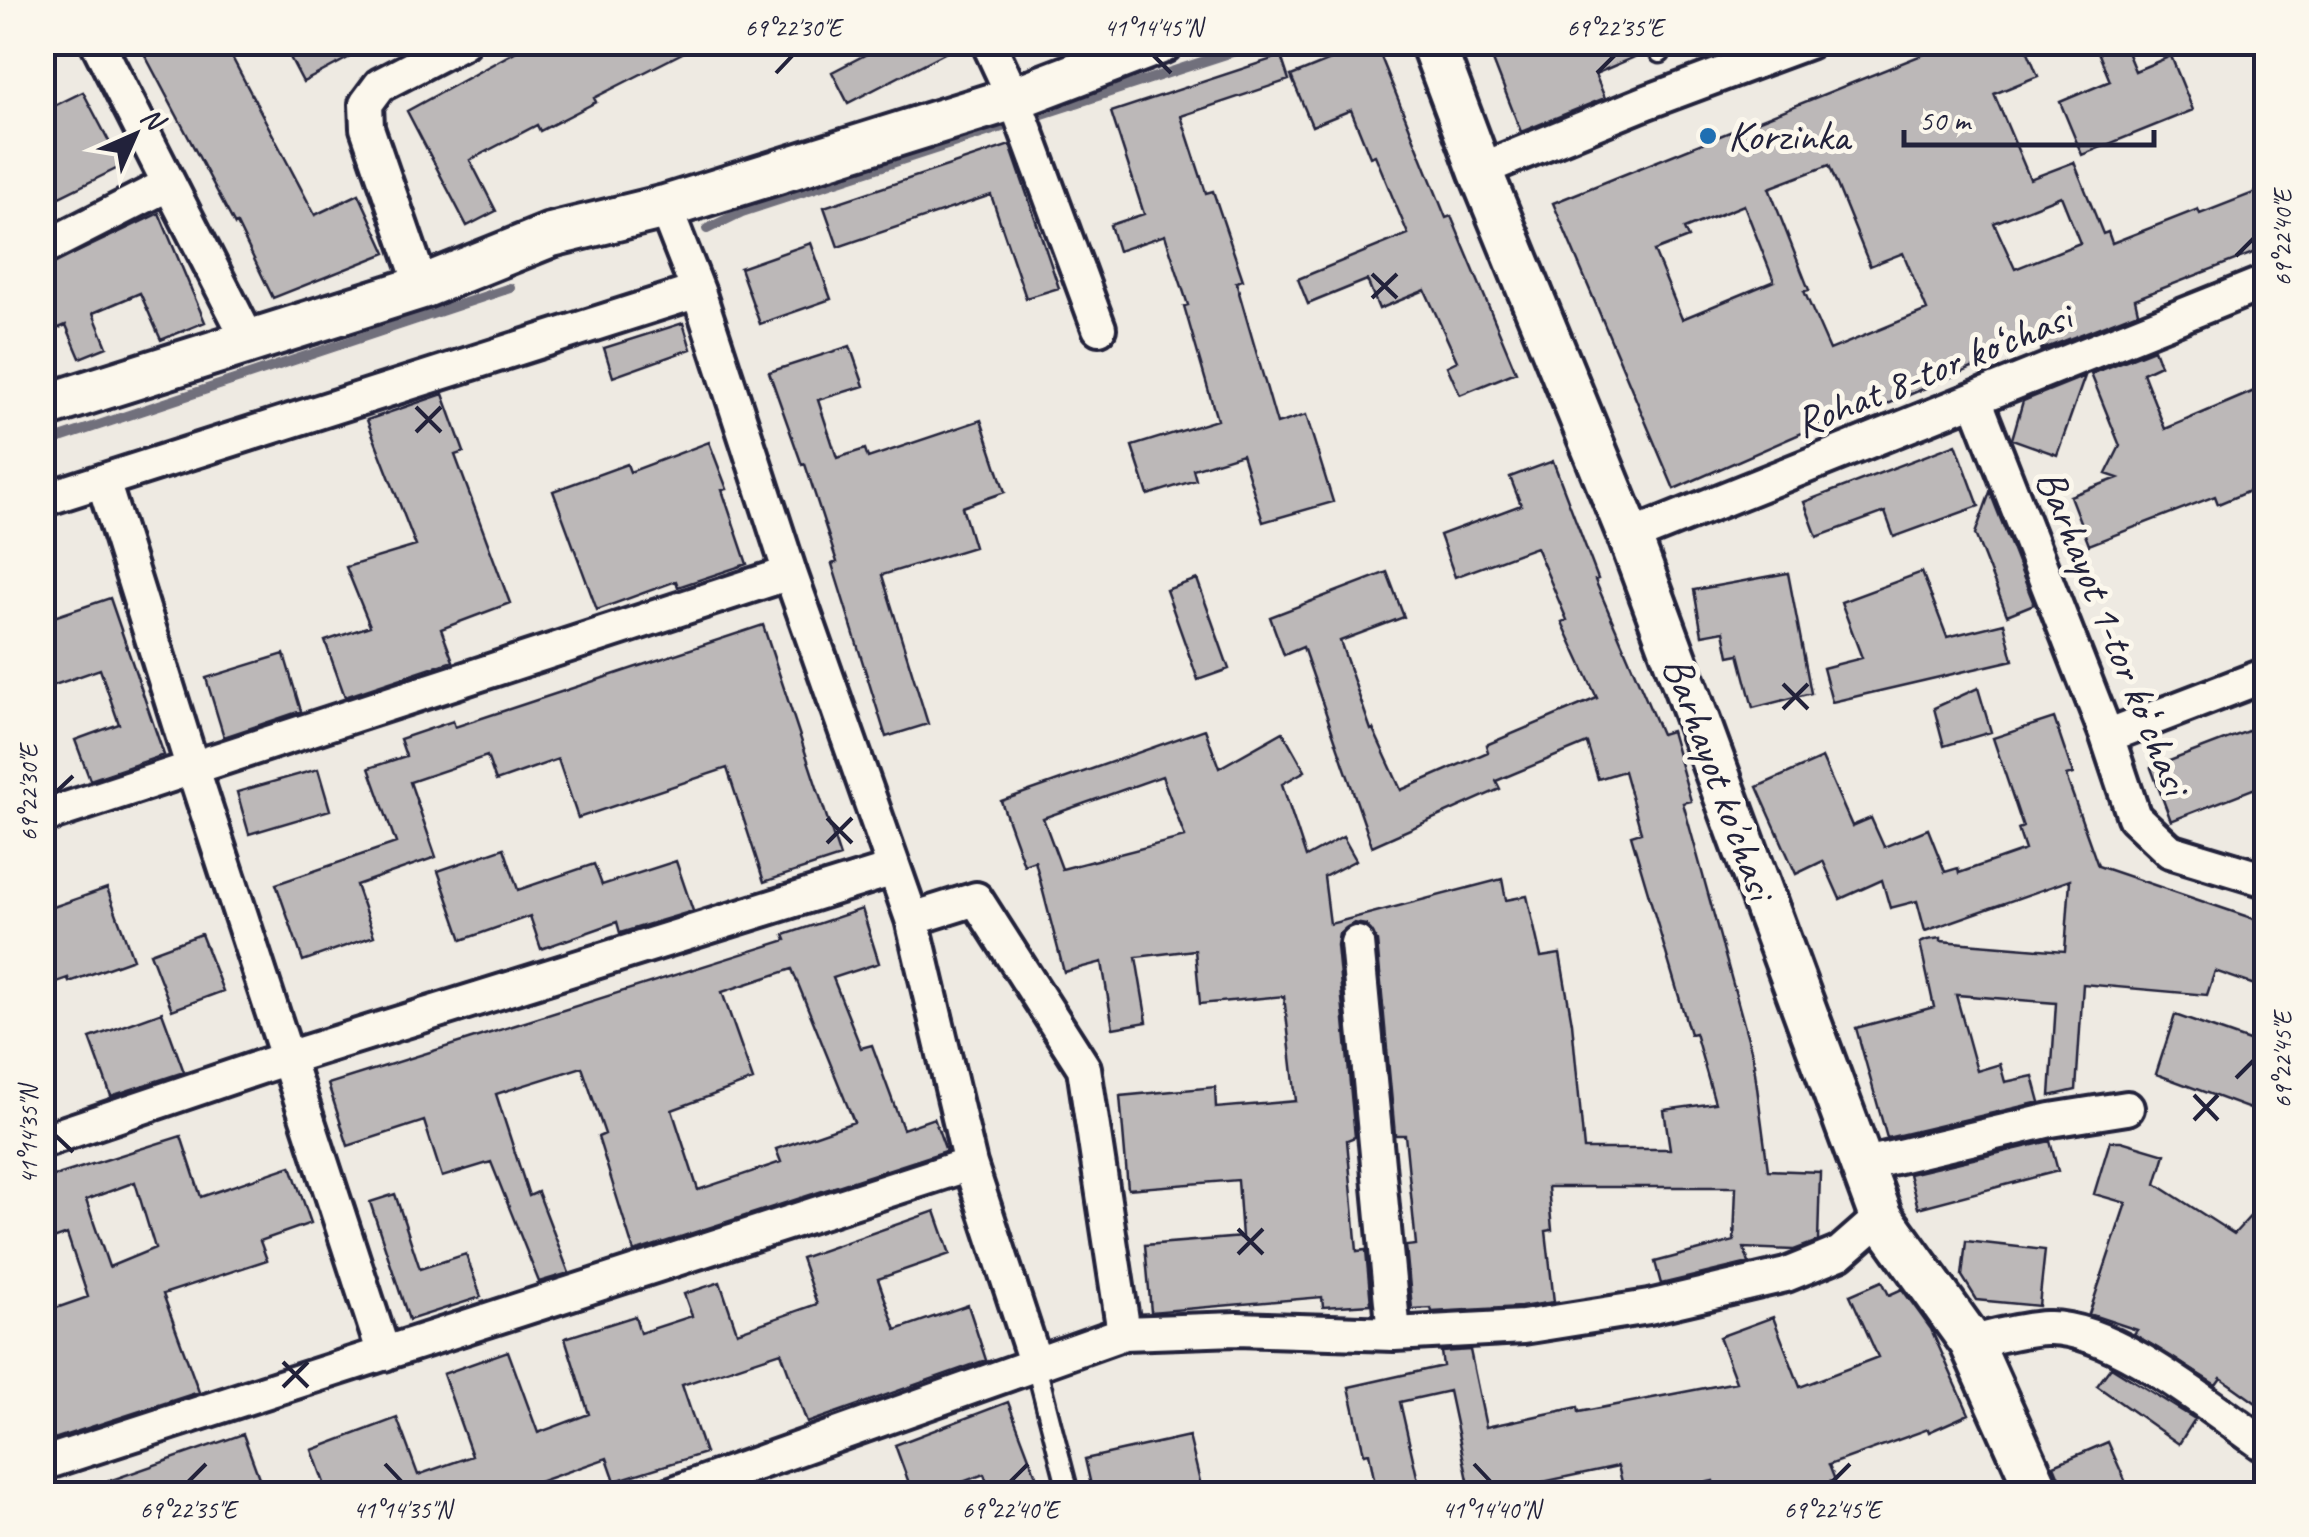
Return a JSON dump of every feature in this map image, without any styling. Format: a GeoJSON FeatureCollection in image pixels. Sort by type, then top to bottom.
{"type":"FeatureCollection","features":[{"type":"Feature","properties":{"kind":"street"},"geometry":{"type":"LineString","coordinates":[[97,42],[248,339]]}},
{"type":"Feature","properties":{"kind":"street"},"geometry":{"type":"LineString","coordinates":[[422,287],[367,128],[366,104],[380,84],[463,42]]}},
{"type":"Feature","properties":{"kind":"street"},"geometry":{"type":"LineString","coordinates":[[988,42],[1014,98],[1099,328]]}},
{"type":"Feature","properties":{"kind":"street"},"geometry":{"type":"LineString","coordinates":[[42,407],[422,287],[551,234],[665,206],[1014,98],[1161,42]]}},
{"type":"Feature","properties":{"kind":"street","name":"Barhayot ko'chasi"},"geometry":{"type":"LineString","coordinates":[[1432,42],[1630,537],[1880,1217],[1971,1342],[2039,1494]]}},
{"type":"Feature","properties":{"kind":"street"},"geometry":{"type":"LineString","coordinates":[[1480,170],[1808,42]]}},
{"type":"Feature","properties":{"kind":"street"},"geometry":{"type":"LineString","coordinates":[[42,250],[169,184]]}},
{"type":"Feature","properties":{"kind":"street"},"geometry":{"type":"LineString","coordinates":[[665,206],[698,291],[790,574],[912,919],[970,1164],[1035,1362]]}},
{"type":"Feature","properties":{"kind":"street","name":"Rohat 8-tor ko‘chasi"},"geometry":{"type":"LineString","coordinates":[[1630,537],[2266,282]]}},
{"type":"Feature","properties":{"kind":"street"},"geometry":{"type":"LineString","coordinates":[[42,500],[698,291]]}},
{"type":"Feature","properties":{"kind":"street","name":"Barhayot 1-tor koʻchasi"},"geometry":{"type":"LineString","coordinates":[[1975,399],[2107,736],[2134,817],[2170,852],[2266,880]]}},
{"type":"Feature","properties":{"kind":"street"},"geometry":{"type":"LineString","coordinates":[[104,481],[193,769],[384,1354]]}},
{"type":"Feature","properties":{"kind":"street"},"geometry":{"type":"LineString","coordinates":[[42,816],[790,574]]}},
{"type":"Feature","properties":{"kind":"street"},"geometry":{"type":"LineString","coordinates":[[2107,736],[2266,675]]}},
{"type":"Feature","properties":{"kind":"street"},"geometry":{"type":"LineString","coordinates":[[42,1140],[287,1058],[894,870]]}},
{"type":"Feature","properties":{"kind":"street"},"geometry":{"type":"LineString","coordinates":[[912,919],[976,899],[1084,1068],[1124,1333]]}},
{"type":"Feature","properties":{"kind":"street"},"geometry":{"type":"LineString","coordinates":[[1357,943],[1394,1334]]}},
{"type":"Feature","properties":{"kind":"street"},"geometry":{"type":"LineString","coordinates":[[1861,1165],[2050,1120],[2126,1108]]}},
{"type":"Feature","properties":{"kind":"street"},"geometry":{"type":"LineString","coordinates":[[42,1464],[970,1164]]}},
{"type":"Feature","properties":{"kind":"street"},"geometry":{"type":"LineString","coordinates":[[671,1494],[1124,1333],[1237,1330],[1394,1334],[1523,1327],[1649,1307],[1786,1275],[1840,1253],[1880,1217]]}},
{"type":"Feature","properties":{"kind":"street"},"geometry":{"type":"LineString","coordinates":[[1971,1342],[2048,1328],[2092,1337],[2139,1359],[2266,1446]]}},
{"type":"Feature","properties":{"kind":"lane"},"geometry":{"type":"LineString","coordinates":[[1035,1362],[1069,1494]]}},
{"type":"Feature","properties":{"kind":"building"},"geometry":{"type":"Polygon","coordinates":[[[138,42],[224,42],[315,215],[359,194],[386,253],[273,298],[138,42]]]}},
{"type":"Feature","properties":{"kind":"building"},"geometry":{"type":"Polygon","coordinates":[[[282,42],[378,42],[303,82],[282,42]]]}},
{"type":"Feature","properties":{"kind":"building"},"geometry":{"type":"Polygon","coordinates":[[[533,42],[704,42],[594,98],[596,102],[540,131],[537,125],[470,160],[496,211],[467,226],[407,111],[533,42]]]}},
{"type":"Feature","properties":{"kind":"building"},"geometry":{"type":"Polygon","coordinates":[[[890,42],[966,42],[848,103],[832,72],[890,42]]]}},
{"type":"Feature","properties":{"kind":"building"},"geometry":{"type":"Polygon","coordinates":[[[1375,42],[1446,218],[1451,216],[1516,372],[1460,395],[1447,366],[1457,361],[1425,290],[1379,309],[1367,280],[1308,304],[1298,279],[1408,234],[1375,155],[1370,157],[1351,110],[1312,126],[1291,76],[1375,42]]]}},
{"type":"Feature","properties":{"kind":"building"},"geometry":{"type":"Polygon","coordinates":[[[1486,42],[1643,42],[1646,52],[1595,74],[1605,98],[1521,132],[1486,42]]]}},
{"type":"Feature","properties":{"kind":"building"},"geometry":{"type":"Polygon","coordinates":[[[1954,42],[2024,42],[2038,76],[1994,94],[2030,179],[2074,162],[2103,234],[2108,232],[2112,243],[2198,209],[2200,214],[2266,188],[2266,248],[2135,299],[2138,312],[2041,350],[2047,336],[1862,415],[1859,408],[1674,489],[1553,203],[1954,42]],[[1829,165],[1769,188],[1809,290],[1804,291],[1830,350],[1927,310],[1903,253],[1870,266],[1829,165]],[[2061,196],[1994,223],[2015,269],[2080,243],[2061,196]],[[1744,205],[1684,229],[1688,238],[1654,251],[1682,319],[1774,281],[1744,205]]]}},
{"type":"Feature","properties":{"kind":"building"},"geometry":{"type":"Polygon","coordinates":[[[2094,42],[2123,42],[2135,71],[2171,56],[2193,110],[2082,155],[2060,102],[2110,81],[2094,42]]]}},
{"type":"Feature","properties":{"kind":"building"},"geometry":{"type":"Polygon","coordinates":[[[1281,56],[1289,80],[1181,116],[1206,193],[1213,191],[1243,280],[1236,282],[1277,424],[1306,415],[1333,502],[1263,522],[1242,454],[1193,469],[1196,480],[1148,495],[1132,446],[1217,420],[1184,306],[1188,305],[1165,235],[1118,251],[1110,225],[1144,214],[1111,112],[1281,56]]]}},
{"type":"Feature","properties":{"kind":"building"},"geometry":{"type":"Polygon","coordinates":[[[83,92],[122,166],[55,199],[42,177],[42,112],[83,92]]]}},
{"type":"Feature","properties":{"kind":"building"},"geometry":{"type":"Polygon","coordinates":[[[1010,145],[1059,288],[1026,298],[991,195],[838,247],[824,207],[1010,145]]]}},
{"type":"Feature","properties":{"kind":"building"},"geometry":{"type":"Polygon","coordinates":[[[159,213],[205,322],[161,340],[140,293],[93,313],[107,347],[80,358],[66,325],[42,335],[42,269],[159,213]]]}},
{"type":"Feature","properties":{"kind":"building"},"geometry":{"type":"Polygon","coordinates":[[[811,243],[831,299],[760,324],[740,268],[811,243]]]}},
{"type":"Feature","properties":{"kind":"building"},"geometry":{"type":"Polygon","coordinates":[[[683,323],[691,349],[613,377],[604,348],[683,323]]]}},
{"type":"Feature","properties":{"kind":"building"},"geometry":{"type":"Polygon","coordinates":[[[850,346],[864,386],[818,400],[837,458],[865,449],[868,458],[981,420],[1005,492],[962,507],[974,547],[882,575],[928,724],[886,737],[832,564],[837,562],[769,372],[850,346]]]}},
{"type":"Feature","properties":{"kind":"building"},"geometry":{"type":"Polygon","coordinates":[[[2154,349],[2160,365],[2143,373],[2165,429],[2266,386],[2266,484],[2218,504],[2215,496],[2089,545],[2070,496],[2118,478],[2106,474],[2120,446],[2091,374],[2154,349]]]}},
{"type":"Feature","properties":{"kind":"building"},"geometry":{"type":"Polygon","coordinates":[[[2085,376],[2057,455],[2012,439],[2023,401],[2085,376]]]}},
{"type":"Feature","properties":{"kind":"building"},"geometry":{"type":"Polygon","coordinates":[[[443,394],[464,452],[455,455],[510,603],[441,629],[453,661],[345,697],[325,641],[370,626],[346,567],[416,546],[367,420],[443,394]]]}},
{"type":"Feature","properties":{"kind":"building"},"geometry":{"type":"Polygon","coordinates":[[[709,442],[727,489],[722,490],[747,564],[678,587],[676,581],[597,610],[553,491],[627,464],[630,472],[709,442]]]}},
{"type":"Feature","properties":{"kind":"building"},"geometry":{"type":"Polygon","coordinates":[[[1956,444],[1979,506],[1894,537],[1885,512],[1817,537],[1804,502],[1956,444]]]}},
{"type":"Feature","properties":{"kind":"building"},"geometry":{"type":"Polygon","coordinates":[[[1553,461],[1598,579],[1595,580],[1661,734],[1671,731],[1691,801],[1683,803],[1753,1057],[1768,1170],[1820,1172],[1818,1241],[1794,1250],[1744,1248],[1749,1263],[1661,1284],[1655,1262],[1734,1241],[1736,1187],[1548,1187],[1552,1230],[1546,1231],[1554,1302],[1432,1312],[1431,1308],[1412,1309],[1406,1246],[1416,1245],[1405,1135],[1395,1135],[1377,941],[1366,925],[1354,923],[1339,934],[1337,945],[1355,1137],[1347,1140],[1357,1251],[1366,1250],[1371,1304],[1323,1307],[1322,1297],[1151,1312],[1145,1245],[1242,1237],[1238,1180],[1128,1189],[1120,1096],[1215,1087],[1216,1108],[1296,1101],[1284,996],[1200,1004],[1195,950],[1136,957],[1147,1022],[1113,1028],[1102,962],[1064,972],[1035,861],[1024,865],[1001,801],[1205,729],[1219,768],[1283,732],[1305,771],[1282,784],[1306,857],[1343,837],[1356,860],[1324,877],[1330,924],[1502,879],[1506,900],[1527,896],[1541,957],[1560,954],[1572,1023],[1584,1149],[1670,1149],[1664,1110],[1715,1103],[1695,1033],[1690,1034],[1631,835],[1641,832],[1624,771],[1598,779],[1587,743],[1496,781],[1500,789],[1372,846],[1303,647],[1284,655],[1270,617],[1387,572],[1404,617],[1340,641],[1371,730],[1401,790],[1488,752],[1486,745],[1597,698],[1562,622],[1567,620],[1536,547],[1455,577],[1440,535],[1521,505],[1510,477],[1553,461]],[[1162,776],[1043,818],[1062,869],[1185,837],[1162,776]]]}},
{"type":"Feature","properties":{"kind":"building"},"geometry":{"type":"Polygon","coordinates":[[[1990,492],[2034,604],[2007,615],[1975,534],[1990,492]]]}},
{"type":"Feature","properties":{"kind":"building"},"geometry":{"type":"Polygon","coordinates":[[[1922,572],[1947,637],[2004,623],[2013,660],[1832,702],[1823,668],[1862,658],[1841,602],[1922,572]]]}},
{"type":"Feature","properties":{"kind":"building"},"geometry":{"type":"Polygon","coordinates":[[[1788,573],[1811,693],[1753,708],[1739,654],[1729,656],[1724,631],[1702,635],[1694,590],[1788,573]]]}},
{"type":"Feature","properties":{"kind":"building"},"geometry":{"type":"Polygon","coordinates":[[[1197,579],[1229,669],[1198,680],[1166,590],[1197,579]]]}},
{"type":"Feature","properties":{"kind":"building"},"geometry":{"type":"Polygon","coordinates":[[[110,598],[164,755],[90,780],[75,740],[119,724],[100,669],[43,689],[42,621],[110,598]]]}},
{"type":"Feature","properties":{"kind":"building"},"geometry":{"type":"Polygon","coordinates":[[[763,625],[840,857],[764,882],[727,768],[578,818],[558,759],[496,781],[487,756],[410,782],[436,857],[356,885],[374,936],[303,961],[276,884],[396,843],[369,768],[406,756],[400,739],[453,721],[455,727],[763,625]]]}},
{"type":"Feature","properties":{"kind":"building"},"geometry":{"type":"Polygon","coordinates":[[[284,654],[301,711],[224,737],[206,678],[284,654]]]}},
{"type":"Feature","properties":{"kind":"building"},"geometry":{"type":"Polygon","coordinates":[[[1978,688],[1991,732],[1944,746],[1934,708],[1978,688]]]}},
{"type":"Feature","properties":{"kind":"building"},"geometry":{"type":"Polygon","coordinates":[[[2054,718],[2073,774],[2066,776],[2098,866],[2266,923],[2266,989],[2215,971],[2207,995],[2083,984],[2076,1090],[2050,1096],[2056,1003],[1956,995],[1977,1071],[2000,1064],[2005,1082],[2033,1076],[2040,1102],[1887,1138],[1856,1028],[1934,1007],[1920,943],[1927,940],[1941,938],[2065,951],[2070,880],[1925,931],[1917,901],[1890,908],[1882,880],[1840,899],[1823,861],[1796,874],[1757,787],[1822,758],[1852,826],[1871,818],[1884,847],[1928,829],[1945,872],[1958,868],[1959,873],[2025,850],[2018,829],[2023,827],[1993,738],[2054,718]]]}},
{"type":"Feature","properties":{"kind":"building"},"geometry":{"type":"Polygon","coordinates":[[[2266,724],[2266,784],[2171,821],[2151,768],[2266,724]]]}},
{"type":"Feature","properties":{"kind":"building"},"geometry":{"type":"Polygon","coordinates":[[[318,769],[330,810],[249,834],[237,792],[318,769]]]}},
{"type":"Feature","properties":{"kind":"building"},"geometry":{"type":"Polygon","coordinates":[[[504,848],[518,890],[594,864],[602,885],[676,861],[693,911],[620,933],[617,922],[541,949],[530,916],[462,940],[438,871],[504,848]]]}},
{"type":"Feature","properties":{"kind":"building"},"geometry":{"type":"Polygon","coordinates":[[[107,888],[133,959],[69,982],[68,978],[42,987],[42,911],[107,888]]]}},
{"type":"Feature","properties":{"kind":"building"},"geometry":{"type":"Polygon","coordinates":[[[862,909],[879,963],[833,978],[861,1048],[872,1045],[903,1129],[934,1118],[946,1151],[634,1252],[598,1137],[605,1134],[582,1067],[496,1094],[529,1196],[538,1192],[569,1273],[539,1282],[491,1162],[442,1177],[424,1121],[348,1146],[328,1084],[786,940],[784,935],[862,909]],[[792,969],[722,992],[753,1080],[672,1110],[698,1190],[781,1162],[776,1149],[854,1122],[792,969]]]}},
{"type":"Feature","properties":{"kind":"building"},"geometry":{"type":"Polygon","coordinates":[[[201,934],[223,991],[172,1010],[150,953],[201,934]]]}},
{"type":"Feature","properties":{"kind":"building"},"geometry":{"type":"Polygon","coordinates":[[[162,1012],[184,1072],[111,1096],[90,1038],[162,1012]]]}},
{"type":"Feature","properties":{"kind":"building"},"geometry":{"type":"Polygon","coordinates":[[[2175,1015],[2266,1047],[2266,1115],[2156,1074],[2175,1015]]]}},
{"type":"Feature","properties":{"kind":"building"},"geometry":{"type":"Polygon","coordinates":[[[181,1136],[201,1197],[291,1166],[311,1223],[260,1241],[267,1260],[163,1294],[199,1392],[54,1439],[42,1406],[42,1313],[88,1297],[67,1234],[42,1243],[42,1180],[181,1136]],[[135,1182],[86,1200],[109,1267],[155,1248],[135,1182]]]}},
{"type":"Feature","properties":{"kind":"building"},"geometry":{"type":"Polygon","coordinates":[[[2050,1141],[2058,1171],[1918,1208],[1909,1174],[2050,1141]]]}},
{"type":"Feature","properties":{"kind":"building"},"geometry":{"type":"Polygon","coordinates":[[[2110,1141],[2165,1154],[2156,1184],[2234,1234],[2266,1199],[2266,1410],[2221,1378],[2216,1385],[2134,1334],[2137,1330],[2089,1314],[2126,1203],[2094,1194],[2110,1141]]]}},
{"type":"Feature","properties":{"kind":"building"},"geometry":{"type":"Polygon","coordinates":[[[395,1194],[420,1269],[466,1254],[481,1297],[409,1320],[370,1202],[395,1194]]]}},
{"type":"Feature","properties":{"kind":"building"},"geometry":{"type":"Polygon","coordinates":[[[935,1211],[950,1254],[878,1279],[896,1330],[968,1305],[986,1360],[807,1423],[781,1352],[682,1385],[705,1453],[615,1481],[607,1458],[504,1494],[328,1494],[312,1450],[397,1418],[418,1475],[472,1456],[443,1374],[508,1351],[538,1433],[589,1414],[565,1338],[635,1316],[640,1333],[692,1316],[684,1294],[720,1282],[737,1332],[817,1304],[801,1258],[935,1211]]]}},
{"type":"Feature","properties":{"kind":"building"},"geometry":{"type":"Polygon","coordinates":[[[1966,1241],[2045,1250],[2039,1306],[1977,1300],[1962,1276],[1966,1241]]]}},
{"type":"Feature","properties":{"kind":"building"},"geometry":{"type":"Polygon","coordinates":[[[1882,1281],[1889,1295],[1902,1289],[1931,1329],[1969,1414],[1929,1432],[1928,1429],[1829,1465],[1835,1480],[1797,1494],[1716,1494],[1713,1481],[1652,1494],[1625,1494],[1618,1466],[1500,1491],[1501,1494],[1471,1494],[1449,1391],[1400,1402],[1421,1494],[1377,1494],[1349,1387],[1443,1366],[1441,1352],[1470,1350],[1486,1427],[1578,1407],[1579,1412],[1736,1382],[1719,1337],[1773,1317],[1800,1387],[1878,1357],[1850,1295],[1882,1281]]]}},
{"type":"Feature","properties":{"kind":"building"},"geometry":{"type":"Polygon","coordinates":[[[2111,1367],[2195,1419],[2179,1444],[2097,1386],[2111,1367]]]}},
{"type":"Feature","properties":{"kind":"building"},"geometry":{"type":"Polygon","coordinates":[[[1008,1402],[1043,1494],[991,1494],[984,1474],[930,1494],[913,1494],[895,1445],[1008,1402]]]}},
{"type":"Feature","properties":{"kind":"building"},"geometry":{"type":"Polygon","coordinates":[[[243,1434],[265,1494],[84,1494],[83,1490],[243,1434]]]}},
{"type":"Feature","properties":{"kind":"building"},"geometry":{"type":"Polygon","coordinates":[[[1189,1436],[1203,1494],[1093,1494],[1085,1459],[1189,1436]]]}},
{"type":"Feature","properties":{"kind":"building"},"geometry":{"type":"Polygon","coordinates":[[[2108,1442],[2131,1494],[2066,1494],[2054,1465],[2108,1442]]]}},
{"type":"Feature","properties":{"kind":"waterway"},"geometry":{"type":"LineString","coordinates":[[707,229],[742,212],[1263,42]]}},
{"type":"Feature","properties":{"kind":"waterway"},"geometry":{"type":"LineString","coordinates":[[42,444],[510,288]]}},
{"type":"Feature","properties":{"kind":"place","name":"Korzinka"},"geometry":{"type":"Point","coordinates":[1708,136]}}]}
